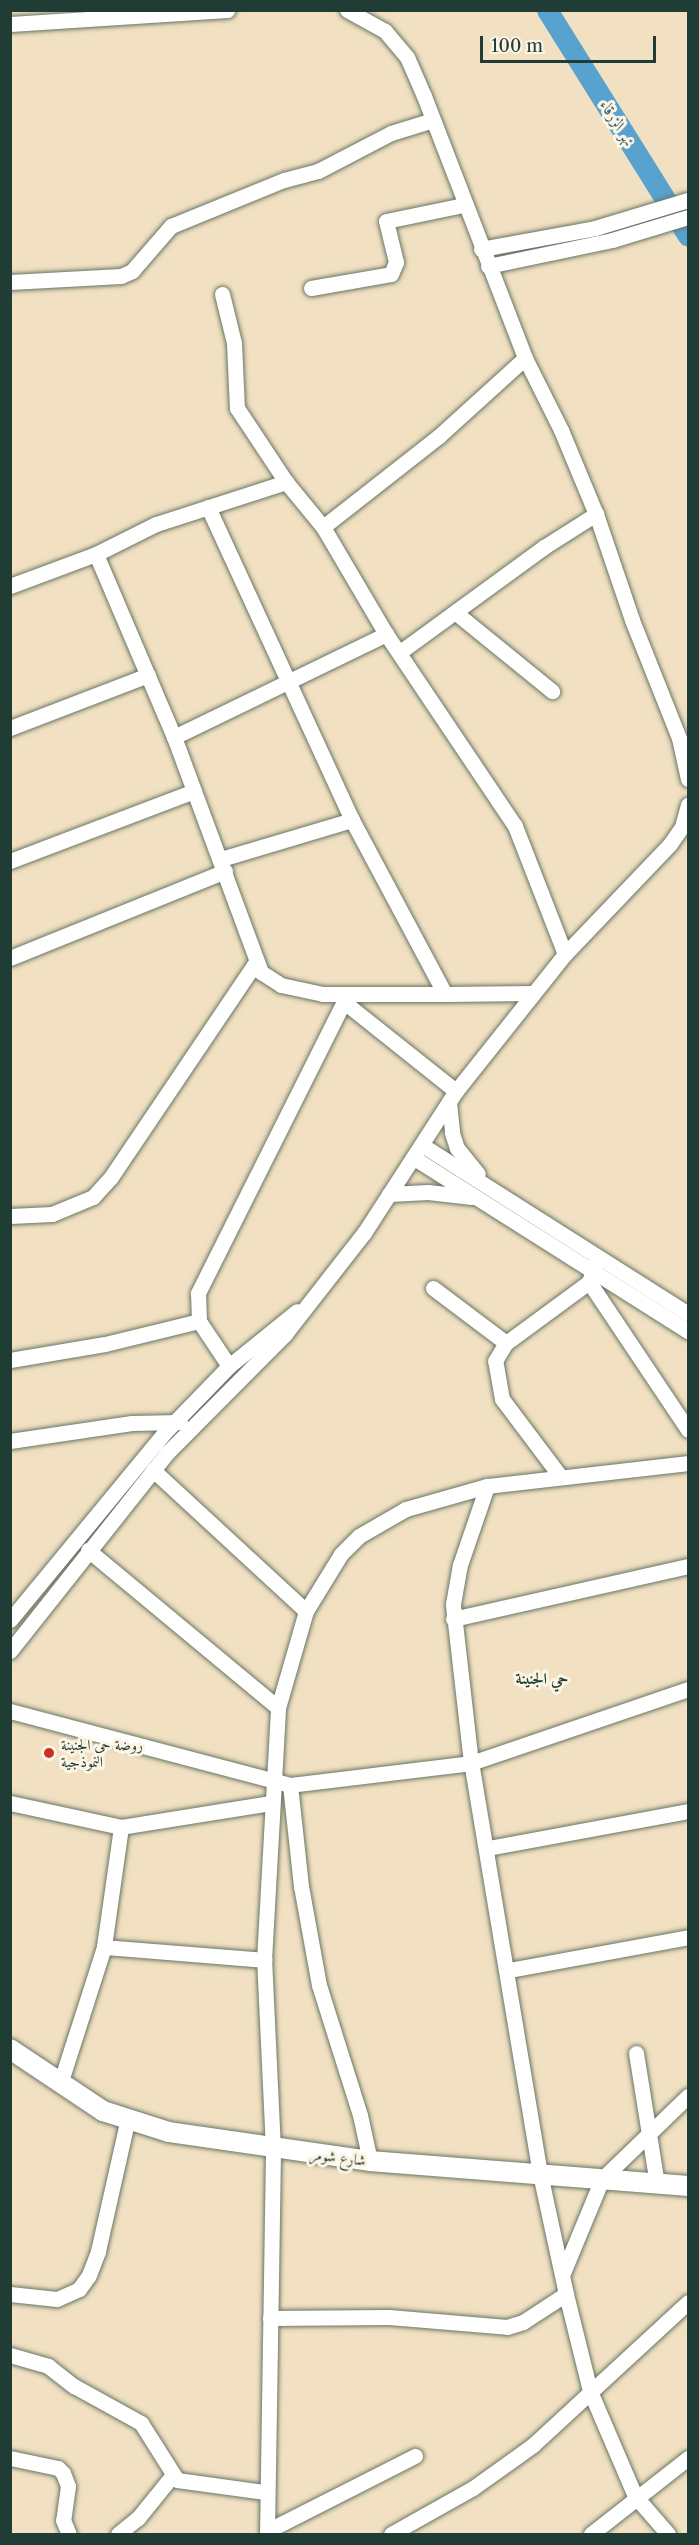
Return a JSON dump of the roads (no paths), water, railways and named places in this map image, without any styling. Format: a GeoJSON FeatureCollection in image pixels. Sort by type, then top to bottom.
{"type":"FeatureCollection","features":[{"type":"Feature","properties":{"kind":"main road","name":"شارع شومر"},"geometry":{"type":"LineString","coordinates":[[10,2049],[60,2084],[127,2122],[273,2149],[370,2161],[688,2186]]}},
{"type":"Feature","properties":{"kind":"street"},"geometry":{"type":"LineString","coordinates":[[10,24],[228,10]]}},
{"type":"Feature","properties":{"kind":"street"},"geometry":{"type":"LineString","coordinates":[[347,10],[385,31],[407,57],[433,120],[463,205],[525,358],[561,430],[596,514],[632,620],[679,738],[688,779]]}},
{"type":"Feature","properties":{"kind":"street"},"geometry":{"type":"LineString","coordinates":[[10,282],[121,276],[132,271],[171,226],[284,180],[318,171],[384,136],[433,120]]}},
{"type":"Feature","properties":{"kind":"street"},"geometry":{"type":"LineString","coordinates":[[481,249],[559,236],[648,214],[688,200]]}},
{"type":"Feature","properties":{"kind":"street"},"geometry":{"type":"LineString","coordinates":[[311,288],[391,274],[396,267],[386,221],[463,205]]}},
{"type":"Feature","properties":{"kind":"street"},"geometry":{"type":"LineString","coordinates":[[488,266],[657,228],[688,217]]}},
{"type":"Feature","properties":{"kind":"street"},"geometry":{"type":"LineString","coordinates":[[222,294],[234,343],[237,408],[286,482],[324,526],[386,634],[515,826],[565,954]]}},
{"type":"Feature","properties":{"kind":"street"},"geometry":{"type":"LineString","coordinates":[[324,526],[466,413],[525,358]]}},
{"type":"Feature","properties":{"kind":"street"},"geometry":{"type":"LineString","coordinates":[[10,586],[96,554],[156,524],[286,482]]}},
{"type":"Feature","properties":{"kind":"street"},"geometry":{"type":"LineString","coordinates":[[207,507],[352,820],[445,994]]}},
{"type":"Feature","properties":{"kind":"street"},"geometry":{"type":"LineString","coordinates":[[400,652],[553,540],[596,514]]}},
{"type":"Feature","properties":{"kind":"street"},"geometry":{"type":"LineString","coordinates":[[96,554],[174,737],[261,972],[281,986],[345,999],[532,993]]}},
{"type":"Feature","properties":{"kind":"street"},"geometry":{"type":"LineString","coordinates":[[456,613],[552,692]]}},
{"type":"Feature","properties":{"kind":"street"},"geometry":{"type":"LineString","coordinates":[[174,737],[289,684],[386,634]]}},
{"type":"Feature","properties":{"kind":"street"},"geometry":{"type":"LineString","coordinates":[[10,728],[148,675]]}},
{"type":"Feature","properties":{"kind":"street"},"geometry":{"type":"LineString","coordinates":[[10,861],[194,791]]}},
{"type":"Feature","properties":{"kind":"street"},"geometry":{"type":"LineString","coordinates":[[10,1651],[153,1470],[193,1425],[285,1334],[389,1194],[423,1145],[452,1096],[565,954],[670,844],[682,827],[688,805]]}},
{"type":"Feature","properties":{"kind":"street"},"geometry":{"type":"LineString","coordinates":[[10,958],[223,865],[352,820]]}},
{"type":"Feature","properties":{"kind":"street"},"geometry":{"type":"LineString","coordinates":[[10,1216],[52,1214],[93,1197],[111,1178],[256,962]]}},
{"type":"Feature","properties":{"kind":"street"},"geometry":{"type":"LineString","coordinates":[[345,999],[452,1096],[457,1148],[490,1187]]}},
{"type":"Feature","properties":{"kind":"street"},"geometry":{"type":"LineString","coordinates":[[229,1366],[199,1321],[198,1293],[345,999]]}},
{"type":"Feature","properties":{"kind":"street"},"geometry":{"type":"LineString","coordinates":[[423,1145],[490,1187],[593,1269],[688,1314]]}},
{"type":"Feature","properties":{"kind":"street"},"geometry":{"type":"LineString","coordinates":[[414,1158],[688,1331]]}},
{"type":"Feature","properties":{"kind":"street"},"geometry":{"type":"LineString","coordinates":[[389,1194],[428,1192],[479,1198]]}},
{"type":"Feature","properties":{"kind":"street"},"geometry":{"type":"LineString","coordinates":[[560,1476],[502,1399],[494,1365],[506,1343],[593,1269]]}},
{"type":"Feature","properties":{"kind":"street"},"geometry":{"type":"LineString","coordinates":[[593,1269],[688,1430]]}},
{"type":"Feature","properties":{"kind":"street"},"geometry":{"type":"LineString","coordinates":[[433,1288],[506,1343]]}},
{"type":"Feature","properties":{"kind":"street"},"geometry":{"type":"LineString","coordinates":[[12,1616],[176,1421],[229,1366],[312,1300]]}},
{"type":"Feature","properties":{"kind":"street"},"geometry":{"type":"LineString","coordinates":[[10,1360],[105,1344],[199,1321]]}},
{"type":"Feature","properties":{"kind":"street"},"geometry":{"type":"LineString","coordinates":[[10,1440],[110,1425],[176,1421],[193,1425]]}},
{"type":"Feature","properties":{"kind":"street"},"geometry":{"type":"LineString","coordinates":[[415,2456],[267,2533],[265,2492],[273,2149],[264,1960],[272,1781],[278,1708],[306,1611],[328,1571],[359,1536],[406,1509],[487,1486],[688,1463]]}},
{"type":"Feature","properties":{"kind":"street"},"geometry":{"type":"LineString","coordinates":[[153,1470],[306,1611]]}},
{"type":"Feature","properties":{"kind":"street"},"geometry":{"type":"LineString","coordinates":[[487,1486],[460,1565],[453,1619],[471,1763],[488,1848],[540,2174],[590,2391],[635,2496],[668,2535]]}},
{"type":"Feature","properties":{"kind":"street"},"geometry":{"type":"LineString","coordinates":[[88,1550],[278,1708]]}},
{"type":"Feature","properties":{"kind":"street"},"geometry":{"type":"LineString","coordinates":[[453,1619],[688,1566]]}},
{"type":"Feature","properties":{"kind":"street"},"geometry":{"type":"LineString","coordinates":[[10,1711],[290,1785],[471,1763],[688,1689]]}},
{"type":"Feature","properties":{"kind":"street"},"geometry":{"type":"LineString","coordinates":[[290,1785],[301,1886],[319,1985],[370,2161]]}},
{"type":"Feature","properties":{"kind":"street"},"geometry":{"type":"LineString","coordinates":[[10,1803],[122,1827],[271,1803]]}},
{"type":"Feature","properties":{"kind":"street"},"geometry":{"type":"LineString","coordinates":[[488,1848],[688,1811]]}},
{"type":"Feature","properties":{"kind":"street"},"geometry":{"type":"LineString","coordinates":[[60,2084],[104,1947],[122,1827]]}},
{"type":"Feature","properties":{"kind":"street"},"geometry":{"type":"LineString","coordinates":[[508,1970],[688,1937]]}},
{"type":"Feature","properties":{"kind":"street"},"geometry":{"type":"LineString","coordinates":[[104,1947],[264,1960]]}},
{"type":"Feature","properties":{"kind":"street"},"geometry":{"type":"LineString","coordinates":[[636,2053],[657,2184]]}},
{"type":"Feature","properties":{"kind":"street"},"geometry":{"type":"LineString","coordinates":[[562,2273],[602,2179],[688,2096]]}},
{"type":"Feature","properties":{"kind":"street"},"geometry":{"type":"LineString","coordinates":[[10,2294],[40,2299],[63,2297],[79,2289],[89,2275],[98,2250],[127,2122]]}},
{"type":"Feature","properties":{"kind":"street"},"geometry":{"type":"LineString","coordinates":[[270,2318],[368,2316],[507,2327],[523,2322],[566,2294]]}},
{"type":"Feature","properties":{"kind":"street"},"geometry":{"type":"LineString","coordinates":[[391,2535],[500,2471],[559,2424],[590,2391],[688,2302]]}},
{"type":"Feature","properties":{"kind":"street"},"geometry":{"type":"LineString","coordinates":[[10,2355],[48,2366],[74,2386],[141,2423],[172,2476],[182,2482],[265,2492]]}},
{"type":"Feature","properties":{"kind":"street"},"geometry":{"type":"LineString","coordinates":[[10,2458],[53,2466],[63,2473],[68,2486],[63,2520],[69,2535]]}},
{"type":"Feature","properties":{"kind":"street"},"geometry":{"type":"LineString","coordinates":[[591,2535],[635,2496],[688,2458]]}},
{"type":"Feature","properties":{"kind":"street"},"geometry":{"type":"LineString","coordinates":[[118,2535],[138,2518],[172,2476]]}},
{"type":"Feature","properties":{"kind":"waterway","name":"نهر الزرقاء"},"geometry":{"type":"LineString","coordinates":[[547,10],[688,236]]}},
{"type":"Feature","properties":{"kind":"place","name":"روضة حي الجنينة النموذجية"},"geometry":{"type":"Point","coordinates":[49,1753]}},
{"type":"Feature","properties":{"kind":"district","name":"حي الجنينة"},"geometry":{"type":"Point","coordinates":[542,1678]}}]}
